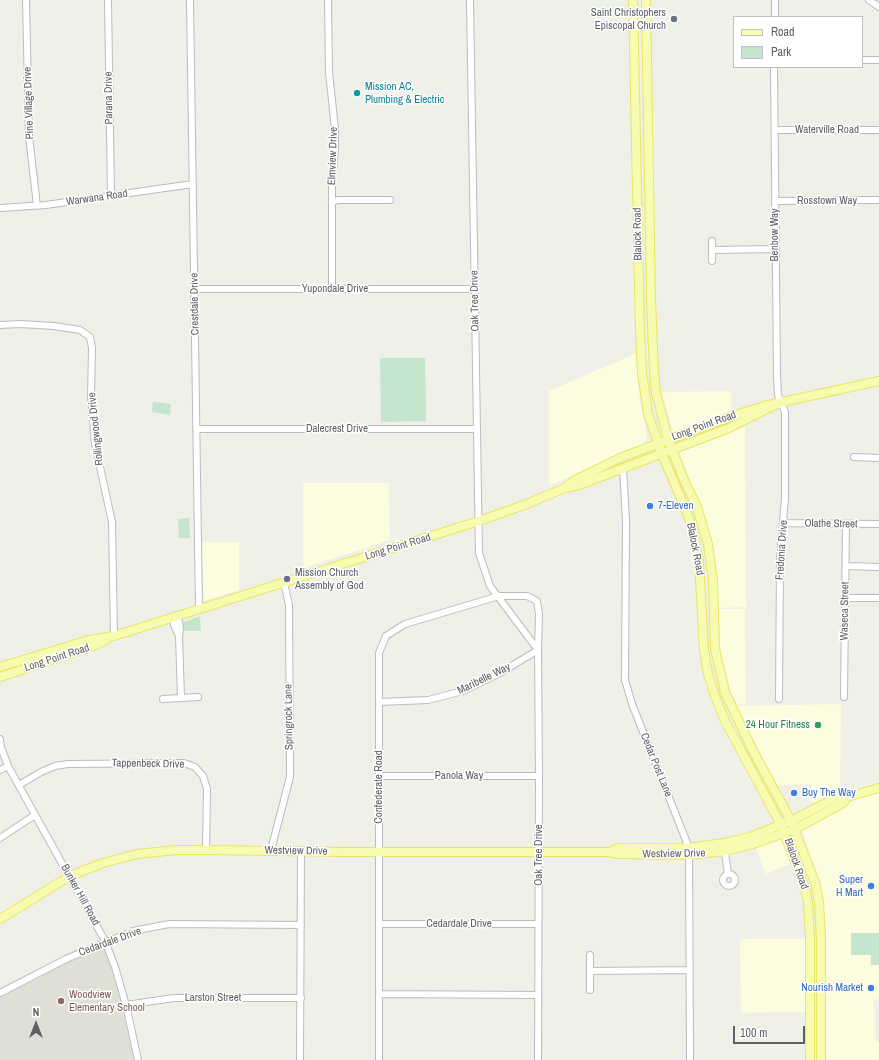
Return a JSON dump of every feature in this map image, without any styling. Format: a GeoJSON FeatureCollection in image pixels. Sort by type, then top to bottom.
{"type":"FeatureCollection","features":[{"type":"Feature","properties":{"kind":"main road","name":"Blalock Road"},"geometry":{"type":"LineString","coordinates":[[633,0],[641,361],[648,414],[662,454],[693,530],[700,561],[704,650],[708,674],[715,696],[725,721],[783,829],[802,879],[808,903],[810,937],[810,1060]]}},
{"type":"Feature","properties":{"kind":"main road","name":"Blalock Road"},"geometry":{"type":"LineString","coordinates":[[646,0],[651,300],[656,394],[668,439],[703,526],[711,562],[713,581],[715,649],[726,692],[752,748],[792,820],[815,882],[821,937],[821,1060]]}},
{"type":"Feature","properties":{"kind":"main road"},"geometry":{"type":"LineString","coordinates":[[635,75],[648,75]]}},
{"type":"Feature","properties":{"kind":"main road"},"geometry":{"type":"LineString","coordinates":[[637,161],[649,160]]}},
{"type":"Feature","properties":{"kind":"main road"},"geometry":{"type":"LineString","coordinates":[[638,237],[650,234]]}},
{"type":"Feature","properties":{"kind":"main road"},"geometry":{"type":"LineString","coordinates":[[639,300],[651,300]]}},
{"type":"Feature","properties":{"kind":"main road"},"geometry":{"type":"LineString","coordinates":[[641,361],[654,361]]}},
{"type":"Feature","properties":{"kind":"main road","name":"Long Point Road"},"geometry":{"type":"LineString","coordinates":[[565,488],[575,480],[620,458],[732,416],[764,406],[879,381]]}},
{"type":"Feature","properties":{"kind":"main road","name":"Long Point Road"},"geometry":{"type":"LineString","coordinates":[[0,677],[93,646],[114,636],[479,521],[729,428],[781,402]]}},
{"type":"Feature","properties":{"kind":"main road"},"geometry":{"type":"LineString","coordinates":[[693,530],[703,526]]}},
{"type":"Feature","properties":{"kind":"main road"},"geometry":{"type":"LineString","coordinates":[[701,604],[713,604]]}},
{"type":"Feature","properties":{"kind":"main road","name":"Long Point Road"},"geometry":{"type":"LineString","coordinates":[[0,667],[89,640],[114,636]]}},
{"type":"Feature","properties":{"kind":"main road"},"geometry":{"type":"LineString","coordinates":[[715,696],[726,692]]}},
{"type":"Feature","properties":{"kind":"main road"},"geometry":{"type":"LineString","coordinates":[[741,752],[752,748]]}},
{"type":"Feature","properties":{"kind":"main road","name":"Westview Drive"},"geometry":{"type":"LineString","coordinates":[[783,829],[792,820],[839,796],[847,797],[879,788]]}},
{"type":"Feature","properties":{"kind":"main road","name":"Westview Drive"},"geometry":{"type":"LineString","coordinates":[[0,919],[70,876],[103,863],[137,854],[177,850],[608,852],[619,848],[689,852],[724,847],[750,837],[783,829],[795,829],[843,803],[847,797]]}},
{"type":"Feature","properties":{"kind":"main road"},"geometry":{"type":"LineString","coordinates":[[808,903],[818,902]]}},
{"type":"Feature","properties":{"kind":"street","name":"Pine Village Drive"},"geometry":{"type":"LineString","coordinates":[[26,0],[29,136],[37,206]]}},
{"type":"Feature","properties":{"kind":"street","name":"Parana Drive"},"geometry":{"type":"LineString","coordinates":[[108,0],[111,196]]}},
{"type":"Feature","properties":{"kind":"street","name":"Crestdale Drive"},"geometry":{"type":"LineString","coordinates":[[190,0],[199,609]]}},
{"type":"Feature","properties":{"kind":"street","name":"Elmview Drive"},"geometry":{"type":"LineString","coordinates":[[328,0],[329,72],[335,129],[332,183],[332,289]]}},
{"type":"Feature","properties":{"kind":"street","name":"Oak Tree Drive"},"geometry":{"type":"LineString","coordinates":[[470,0],[476,289],[479,553],[490,586],[538,650]]}},
{"type":"Feature","properties":{"kind":"street"},"geometry":{"type":"LineString","coordinates":[[775,0],[775,16]]}},
{"type":"Feature","properties":{"kind":"street"},"geometry":{"type":"LineString","coordinates":[[869,0],[879,7]]}},
{"type":"Feature","properties":{"kind":"street"},"geometry":{"type":"LineString","coordinates":[[863,60],[879,60]]}},
{"type":"Feature","properties":{"kind":"street","name":"Benbow Way"},"geometry":{"type":"LineString","coordinates":[[774,68],[777,375],[778,395],[781,402]]}},
{"type":"Feature","properties":{"kind":"street","name":"Waterville Road"},"geometry":{"type":"LineString","coordinates":[[775,130],[879,130]]}},
{"type":"Feature","properties":{"kind":"street","name":"Warwana Road"},"geometry":{"type":"LineString","coordinates":[[0,208],[37,206],[193,184]]}},
{"type":"Feature","properties":{"kind":"street"},"geometry":{"type":"LineString","coordinates":[[332,202],[338,200],[390,200]]}},
{"type":"Feature","properties":{"kind":"street","name":"Rosstown Way"},"geometry":{"type":"LineString","coordinates":[[775,201],[879,200]]}},
{"type":"Feature","properties":{"kind":"street"},"geometry":{"type":"LineString","coordinates":[[712,241],[712,261]]}},
{"type":"Feature","properties":{"kind":"street"},"geometry":{"type":"LineString","coordinates":[[712,250],[775,250]]}},
{"type":"Feature","properties":{"kind":"street","name":"Yupondale Drive"},"geometry":{"type":"LineString","coordinates":[[195,290],[476,289]]}},
{"type":"Feature","properties":{"kind":"street","name":"Rollingwood Drive"},"geometry":{"type":"LineString","coordinates":[[0,326],[20,324],[54,326],[80,330],[90,337],[92,348],[92,398],[95,444],[112,522],[114,636]]}},
{"type":"Feature","properties":{"kind":"street","name":"Fredonia Drive"},"geometry":{"type":"LineString","coordinates":[[779,699],[780,558],[785,498],[785,412],[781,402]]}},
{"type":"Feature","properties":{"kind":"street","name":"Dalecrest Drive"},"geometry":{"type":"LineString","coordinates":[[196,429],[477,429]]}},
{"type":"Feature","properties":{"kind":"street"},"geometry":{"type":"LineString","coordinates":[[854,457],[879,458]]}},
{"type":"Feature","properties":{"kind":"street","name":"Cedar Post Lane"},"geometry":{"type":"LineString","coordinates":[[623,468],[626,520],[625,680],[632,704],[689,852],[690,1060]]}},
{"type":"Feature","properties":{"kind":"street","name":"Olathe Street"},"geometry":{"type":"LineString","coordinates":[[783,523],[879,524]]}},
{"type":"Feature","properties":{"kind":"street","name":"Waseca Street"},"geometry":{"type":"LineString","coordinates":[[844,697],[846,524]]}},
{"type":"Feature","properties":{"kind":"street"},"geometry":{"type":"LineString","coordinates":[[846,566],[879,566]]}},
{"type":"Feature","properties":{"kind":"street","name":"Springrock Lane"},"geometry":{"type":"LineString","coordinates":[[271,850],[290,777],[288,605],[284,582]]}},
{"type":"Feature","properties":{"kind":"street","name":"Oak Tree Drive"},"geometry":{"type":"LineString","coordinates":[[499,596],[527,596],[537,601],[539,614],[538,1060]]}},
{"type":"Feature","properties":{"kind":"street","name":"Confederate Road"},"geometry":{"type":"LineString","coordinates":[[379,1060],[379,653],[386,636],[405,624],[499,596]]}},
{"type":"Feature","properties":{"kind":"street"},"geometry":{"type":"LineString","coordinates":[[846,598],[879,598]]}},
{"type":"Feature","properties":{"kind":"street"},"geometry":{"type":"LineString","coordinates":[[174,617],[178,622],[180,629],[181,697]]}},
{"type":"Feature","properties":{"kind":"street","name":"Maribelle Way"},"geometry":{"type":"LineString","coordinates":[[379,702],[428,700],[463,691],[500,673],[538,650]]}},
{"type":"Feature","properties":{"kind":"street"},"geometry":{"type":"LineString","coordinates":[[163,699],[198,697]]}},
{"type":"Feature","properties":{"kind":"street","name":"Bunker Hill Road"},"geometry":{"type":"LineString","coordinates":[[0,739],[1,747],[8,766],[105,941],[116,967],[138,1060]]}},
{"type":"Feature","properties":{"kind":"street","name":"Tappenbeck Drive"},"geometry":{"type":"LineString","coordinates":[[19,785],[41,772],[55,766],[68,764],[184,763],[190,765],[195,767],[203,776],[207,789],[206,850]]}},
{"type":"Feature","properties":{"kind":"street"},"geometry":{"type":"LineString","coordinates":[[0,770],[8,766]]}},
{"type":"Feature","properties":{"kind":"street","name":"Panola Way"},"geometry":{"type":"LineString","coordinates":[[379,776],[539,776]]}},
{"type":"Feature","properties":{"kind":"street"},"geometry":{"type":"LineString","coordinates":[[0,838],[35,815]]}},
{"type":"Feature","properties":{"kind":"street"},"geometry":{"type":"LineString","coordinates":[[724,847],[728,874]]}},
{"type":"Feature","properties":{"kind":"street"},"geometry":{"type":"LineString","coordinates":[[300,1060],[301,850]]}},
{"type":"Feature","properties":{"kind":"street","name":"Cedardale Drive"},"geometry":{"type":"LineString","coordinates":[[0,993],[66,959],[105,941],[133,931],[169,924],[301,925]]}},
{"type":"Feature","properties":{"kind":"street","name":"Cedardale Drive"},"geometry":{"type":"LineString","coordinates":[[379,924],[538,924]]}},
{"type":"Feature","properties":{"kind":"street"},"geometry":{"type":"LineString","coordinates":[[590,956],[590,990]]}},
{"type":"Feature","properties":{"kind":"street"},"geometry":{"type":"LineString","coordinates":[[590,971],[689,970]]}},
{"type":"Feature","properties":{"kind":"street"},"geometry":{"type":"LineString","coordinates":[[379,994],[538,994]]}},
{"type":"Feature","properties":{"kind":"street","name":"Larston Street"},"geometry":{"type":"LineString","coordinates":[[126,1005],[174,998],[301,998]]}},
{"type":"Feature","properties":{"kind":"shaded area"},"geometry":{"type":"Polygon","coordinates":[[[637,353],[637,374],[640,399],[647,436],[643,444],[549,486],[549,391],[637,353]]]}},
{"type":"Feature","properties":{"kind":"shaded area"},"geometry":{"type":"Polygon","coordinates":[[[731,391],[731,412],[673,432],[662,392],[731,391]]]}},
{"type":"Feature","properties":{"kind":"shaded area"},"geometry":{"type":"Polygon","coordinates":[[[745,425],[746,607],[716,608],[714,560],[705,520],[679,451],[745,425]]]}},
{"type":"Feature","properties":{"kind":"shaded area"},"geometry":{"type":"Polygon","coordinates":[[[303,483],[389,483],[390,540],[469,515],[303,568],[303,483]]]}},
{"type":"Feature","properties":{"kind":"shaded area"},"geometry":{"type":"Polygon","coordinates":[[[201,542],[239,542],[239,590],[204,601],[201,542]]]}},
{"type":"Feature","properties":{"kind":"shaded area"},"geometry":{"type":"Polygon","coordinates":[[[717,609],[745,609],[746,704],[735,705],[725,673],[719,643],[717,609]]]}},
{"type":"Feature","properties":{"kind":"shaded area"},"geometry":{"type":"Polygon","coordinates":[[[841,704],[840,792],[813,803],[810,797],[812,784],[776,786],[737,706],[841,704]]]}},
{"type":"Feature","properties":{"kind":"shaded area"},"geometry":{"type":"Polygon","coordinates":[[[879,793],[879,999],[874,1000],[875,1041],[879,1042],[879,1060],[826,1060],[826,932],[815,868],[802,831],[803,828],[856,799],[879,793]]]}},
{"type":"Feature","properties":{"kind":"shaded area"},"geometry":{"type":"Polygon","coordinates":[[[782,837],[793,863],[765,874],[756,847],[782,837]]]}},
{"type":"Feature","properties":{"kind":"shaded area"},"geometry":{"type":"Polygon","coordinates":[[[740,939],[806,939],[806,1012],[741,1013],[740,939]]]}},
{"type":"Feature","properties":{"kind":"shaded area","name":"Woodview Elementary School"},"geometry":{"type":"Polygon","coordinates":[[[103,946],[112,968],[134,1060],[0,1060],[0,997],[67,962],[103,946]]]}},
{"type":"Feature","properties":{"kind":"green space"},"geometry":{"type":"Polygon","coordinates":[[[380,358],[425,358],[426,421],[381,422],[380,358]]]}},
{"type":"Feature","properties":{"kind":"green space"},"geometry":{"type":"Polygon","coordinates":[[[153,402],[171,404],[170,415],[152,412],[153,402]]]}},
{"type":"Feature","properties":{"kind":"green space"},"geometry":{"type":"Polygon","coordinates":[[[189,518],[190,538],[179,538],[178,519],[189,518]]]}},
{"type":"Feature","properties":{"kind":"green space"},"geometry":{"type":"Polygon","coordinates":[[[200,616],[201,631],[185,631],[182,624],[184,622],[200,616]]]}},
{"type":"Feature","properties":{"kind":"green space"},"geometry":{"type":"Polygon","coordinates":[[[851,933],[879,933],[879,965],[871,965],[871,955],[851,955],[851,933]]]}},
{"type":"Feature","properties":{"kind":"place","name":"Saint Christophers Episcopal Church"},"geometry":{"type":"Point","coordinates":[674,19]}},
{"type":"Feature","properties":{"kind":"place","name":"Mission AC, Plumbing & Electric"},"geometry":{"type":"Point","coordinates":[357,93]}},
{"type":"Feature","properties":{"kind":"place","name":"7-Eleven"},"geometry":{"type":"Point","coordinates":[650,506]}},
{"type":"Feature","properties":{"kind":"place","name":"Mission Church Assembly of God"},"geometry":{"type":"Point","coordinates":[287,579]}},
{"type":"Feature","properties":{"kind":"place","name":"24 Hour Fitness"},"geometry":{"type":"Point","coordinates":[818,725]}},
{"type":"Feature","properties":{"kind":"place","name":"Buy The Way"},"geometry":{"type":"Point","coordinates":[794,793]}},
{"type":"Feature","properties":{"kind":"place","name":"Super H Mart"},"geometry":{"type":"Point","coordinates":[871,886]}},
{"type":"Feature","properties":{"kind":"place","name":"Nourish Market"},"geometry":{"type":"Point","coordinates":[871,988]}},
{"type":"Feature","properties":{"kind":"place","name":"Woodview Elementary School"},"geometry":{"type":"Point","coordinates":[61,1001]}}]}
